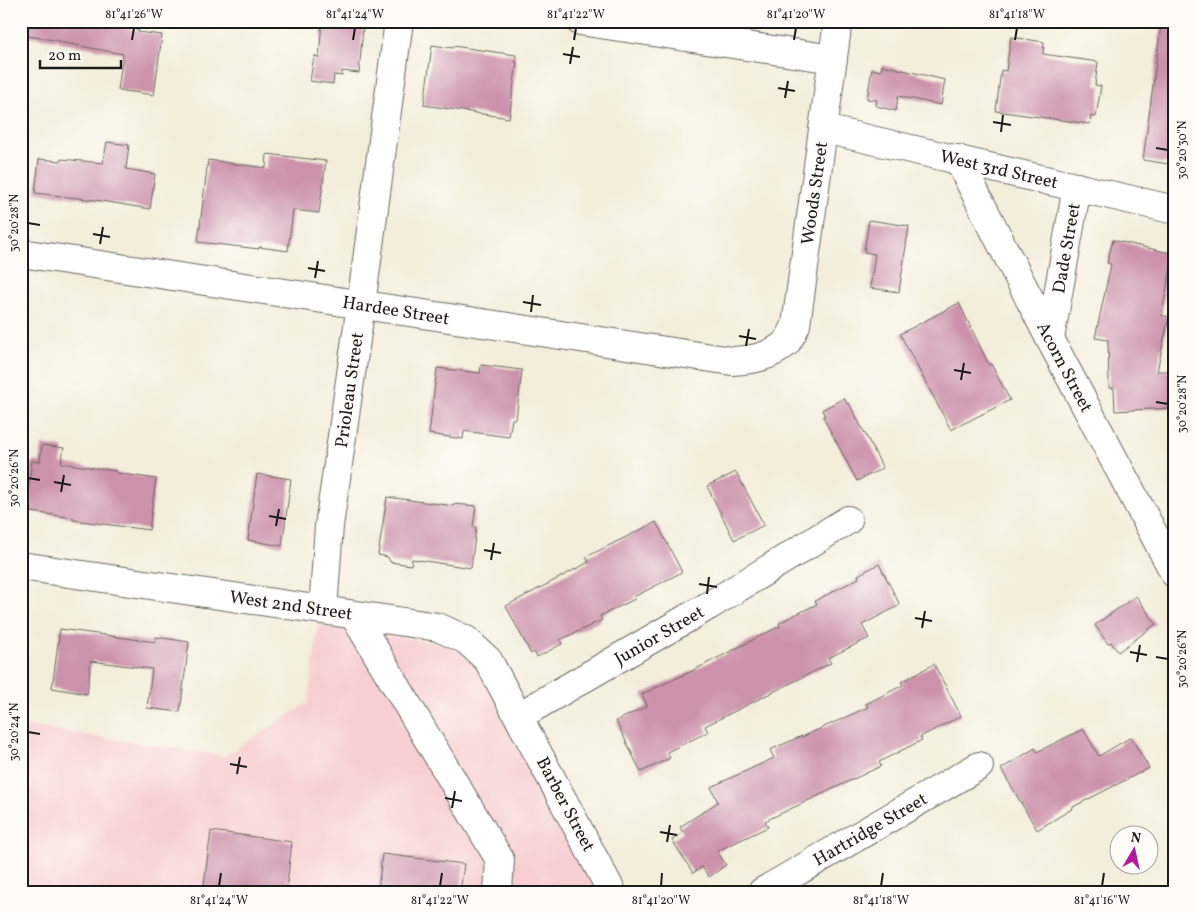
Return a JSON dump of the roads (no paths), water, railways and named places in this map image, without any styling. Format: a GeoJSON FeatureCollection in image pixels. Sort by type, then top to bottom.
{"type":"FeatureCollection","features":[{"type":"Feature","properties":{"kind":"street","name":"Prioleau Street"},"geometry":{"type":"LineString","coordinates":[[323,610],[329,526],[361,305],[398,21]]}},
{"type":"Feature","properties":{"kind":"street"},"geometry":{"type":"LineString","coordinates":[[580,21],[833,59]]}},
{"type":"Feature","properties":{"kind":"street","name":"Woods Street"},"geometry":{"type":"LineString","coordinates":[[770,354],[787,342],[796,325],[838,21]]}},
{"type":"Feature","properties":{"kind":"street","name":"West 3rd Street"},"geometry":{"type":"LineString","coordinates":[[824,129],[1175,210]]}},
{"type":"Feature","properties":{"kind":"street","name":"Acorn Street"},"geometry":{"type":"LineString","coordinates":[[958,159],[1050,339],[1175,574]]}},
{"type":"Feature","properties":{"kind":"street","name":"Dade Street"},"geometry":{"type":"LineString","coordinates":[[1050,339],[1077,187]]}},
{"type":"Feature","properties":{"kind":"street","name":"Hardee Street"},"geometry":{"type":"LineString","coordinates":[[21,252],[732,361],[752,360],[770,354]]}},
{"type":"Feature","properties":{"kind":"street","name":"Junior Street"},"geometry":{"type":"LineString","coordinates":[[519,716],[710,605],[848,520]]}},
{"type":"Feature","properties":{"kind":"street","name":"West 2nd Street"},"geometry":{"type":"LineString","coordinates":[[21,566],[438,627],[466,640],[488,660],[519,716]]}},
{"type":"Feature","properties":{"kind":"street"},"geometry":{"type":"LineString","coordinates":[[354,615],[500,860],[498,892]]}},
{"type":"Feature","properties":{"kind":"street","name":"Barber Street"},"geometry":{"type":"LineString","coordinates":[[519,716],[612,892]]}},
{"type":"Feature","properties":{"kind":"street","name":"Hartridge Street"},"geometry":{"type":"LineString","coordinates":[[762,892],[978,766]]}}]}
